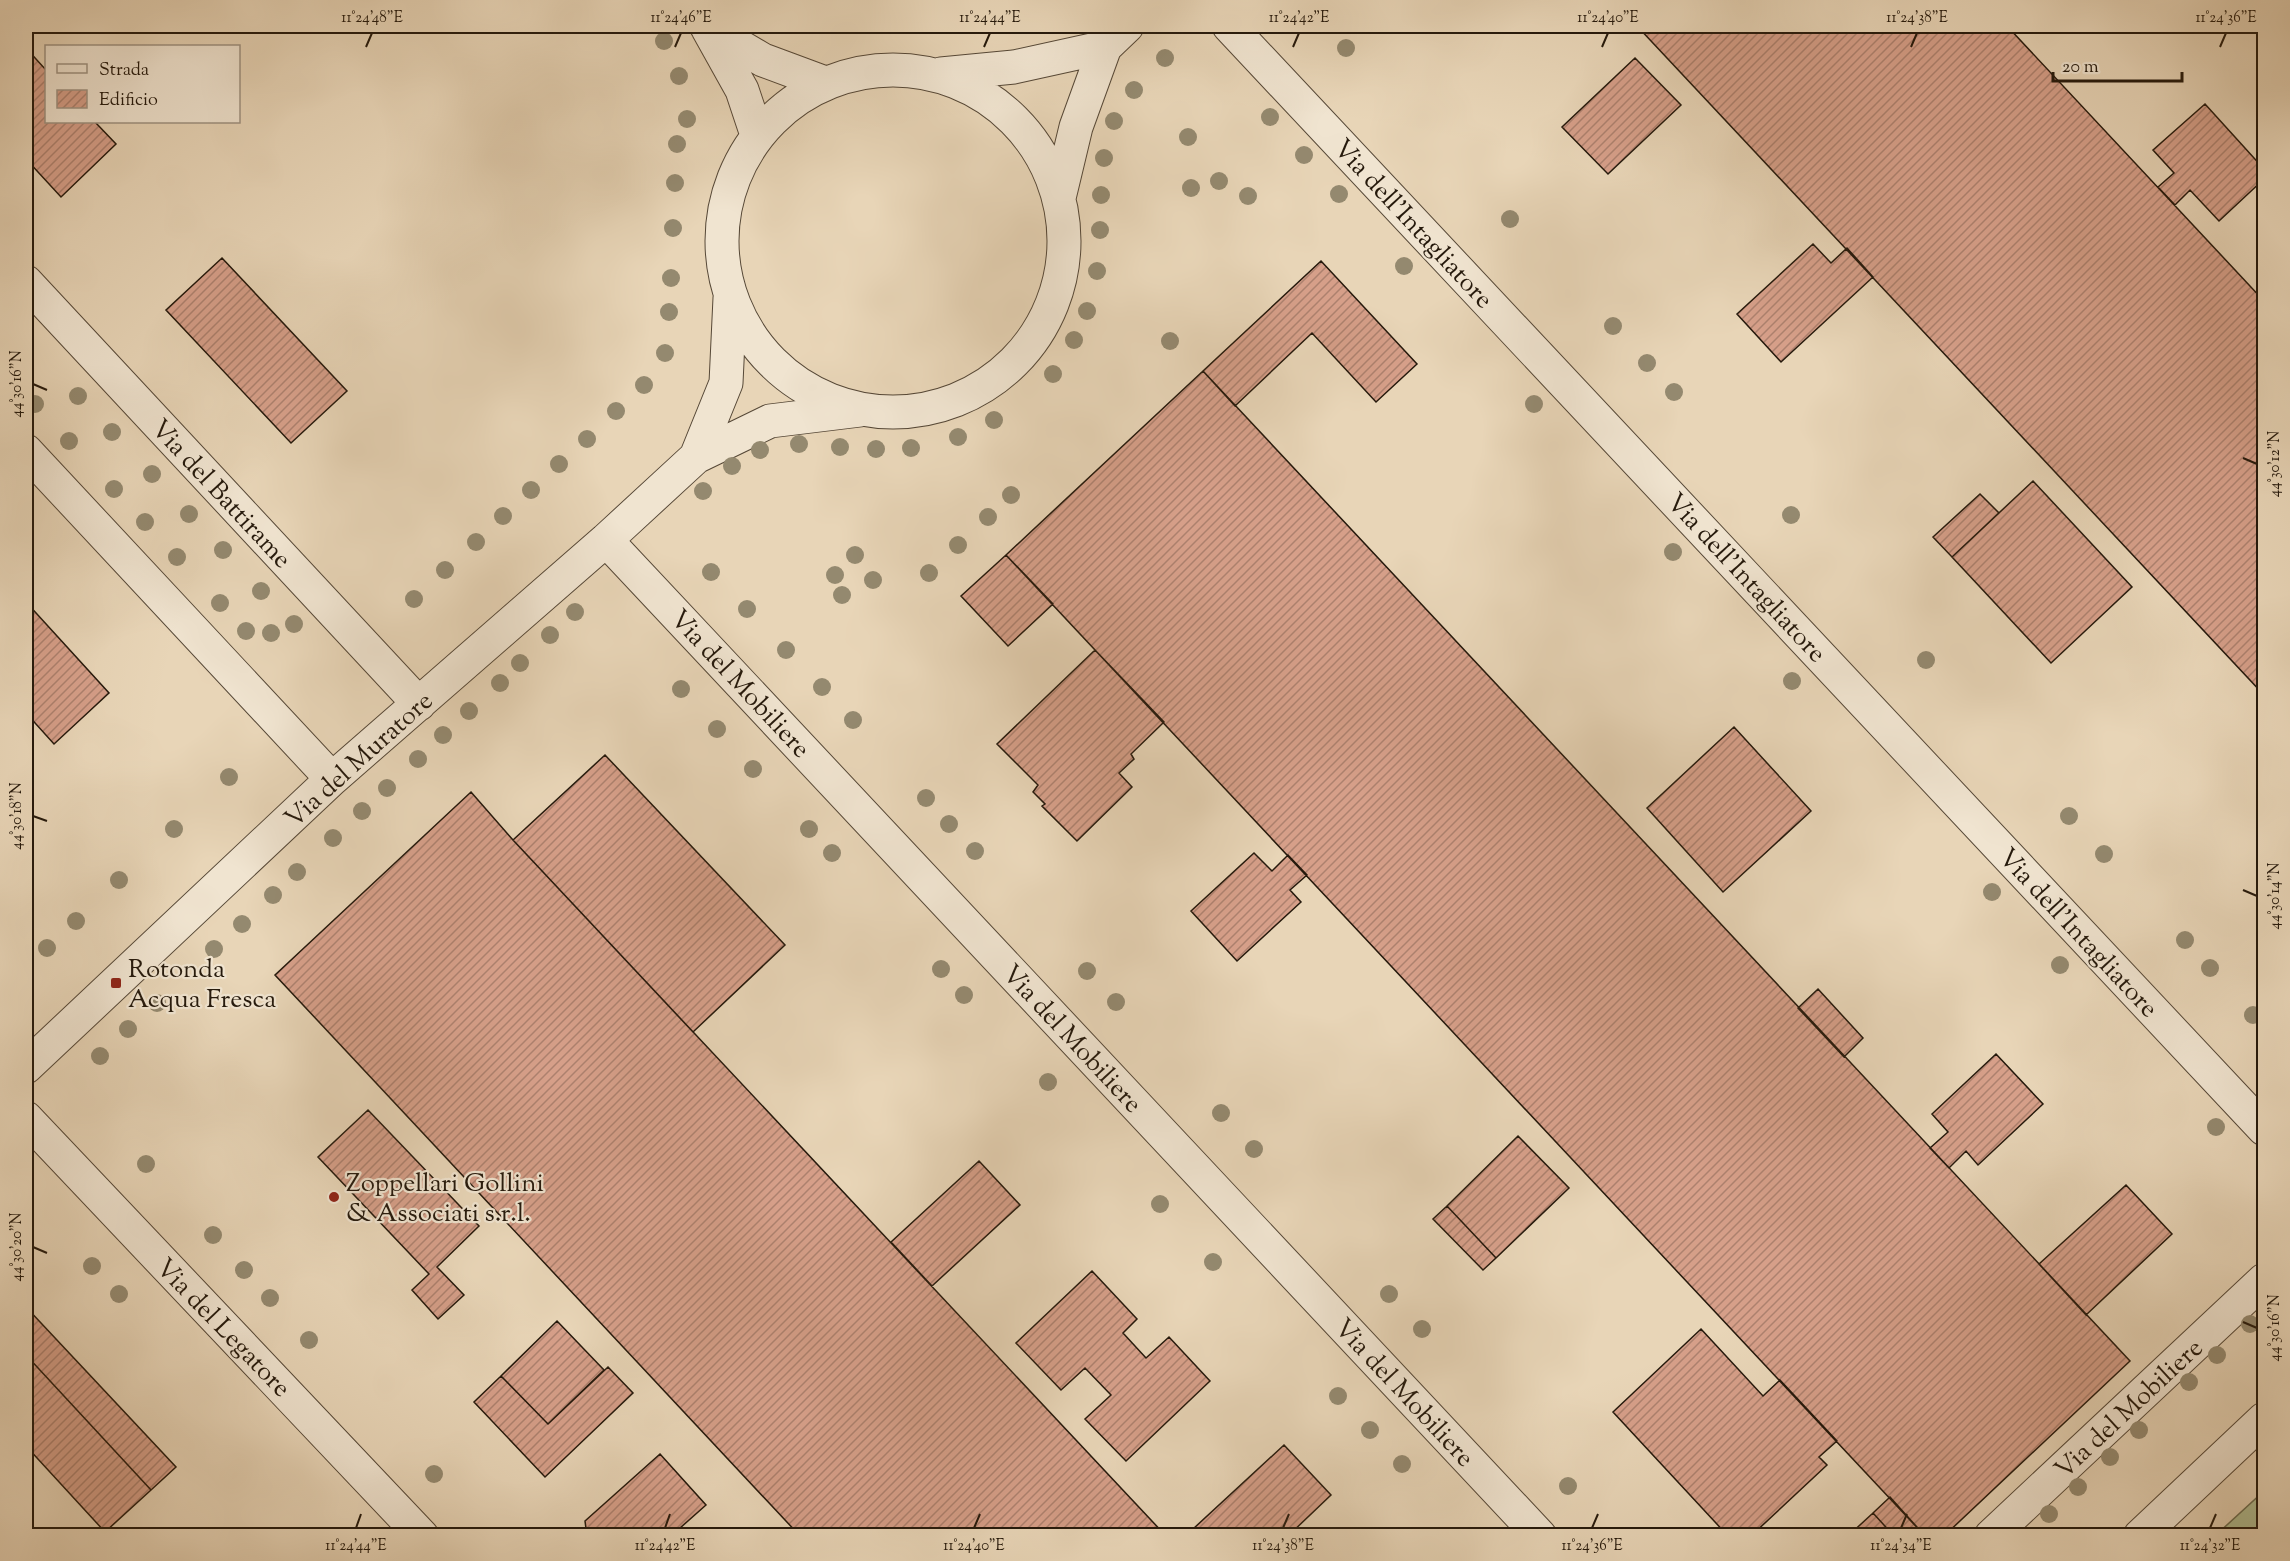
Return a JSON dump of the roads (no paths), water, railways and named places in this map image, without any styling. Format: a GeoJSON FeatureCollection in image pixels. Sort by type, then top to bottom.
{"type":"FeatureCollection","features":[{"type":"Feature","properties":{"kind":"street"},"geometry":{"type":"LineString","coordinates":[[706,26],[763,60],[825,83]]}},
{"type":"Feature","properties":{"kind":"street"},"geometry":{"type":"LineString","coordinates":[[706,26],[742,90],[757,135]]}},
{"type":"Feature","properties":{"kind":"street","name":"Via dell'Intagliatore"},"geometry":{"type":"LineString","coordinates":[[1229,26],[2265,1129]]}},
{"type":"Feature","properties":{"kind":"street"},"geometry":{"type":"LineString","coordinates":[[936,75],[978,92],[1014,120],[1042,156],[1059,198],[1065,255],[1051,312],[1019,359],[973,394],[917,412],[860,410],[804,389],[777,366],[759,350],[730,298],[720,242],[730,186],[757,135],[788,105],[825,83],[880,70],[936,75],[1014,67],[1116,36]]}},
{"type":"Feature","properties":{"kind":"street"},"geometry":{"type":"LineString","coordinates":[[1059,198],[1076,127],[1116,36]]}},
{"type":"Feature","properties":{"kind":"street","name":"Via del Battirame"},"geometry":{"type":"LineString","coordinates":[[26,282],[419,704]]}},
{"type":"Feature","properties":{"kind":"street","name":"Via del Muratore"},"geometry":{"type":"LineString","coordinates":[[696,457],[726,383],[730,298]]}},
{"type":"Feature","properties":{"kind":"street","name":"Via del Muratore"},"geometry":{"type":"LineString","coordinates":[[26,1067],[332,779],[606,540],[696,457],[770,421],[860,410]]}},
{"type":"Feature","properties":{"kind":"street"},"geometry":{"type":"LineString","coordinates":[[26,451],[332,779]]}},
{"type":"Feature","properties":{"kind":"street","name":"Via del Mobiliere"},"geometry":{"type":"LineString","coordinates":[[606,540],[1540,1536]]}},
{"type":"Feature","properties":{"kind":"street","name":"Via del Legatore"},"geometry":{"type":"LineString","coordinates":[[26,1119],[422,1536]]}},
{"type":"Feature","properties":{"kind":"street","name":"Via del Mobiliere"},"geometry":{"type":"LineString","coordinates":[[1991,1536],[2265,1280]]}},
{"type":"Feature","properties":{"kind":"street"},"geometry":{"type":"LineString","coordinates":[[2140,1536],[2265,1419]]}},
{"type":"Feature","properties":{"kind":"place","name":"Rotonda Acqua Fresca"},"geometry":{"type":"Point","coordinates":[116,983]}},
{"type":"Feature","properties":{"kind":"place","name":"Zoppellari Gollini & Associati s.r.l."},"geometry":{"type":"Point","coordinates":[334,1197]}}]}
